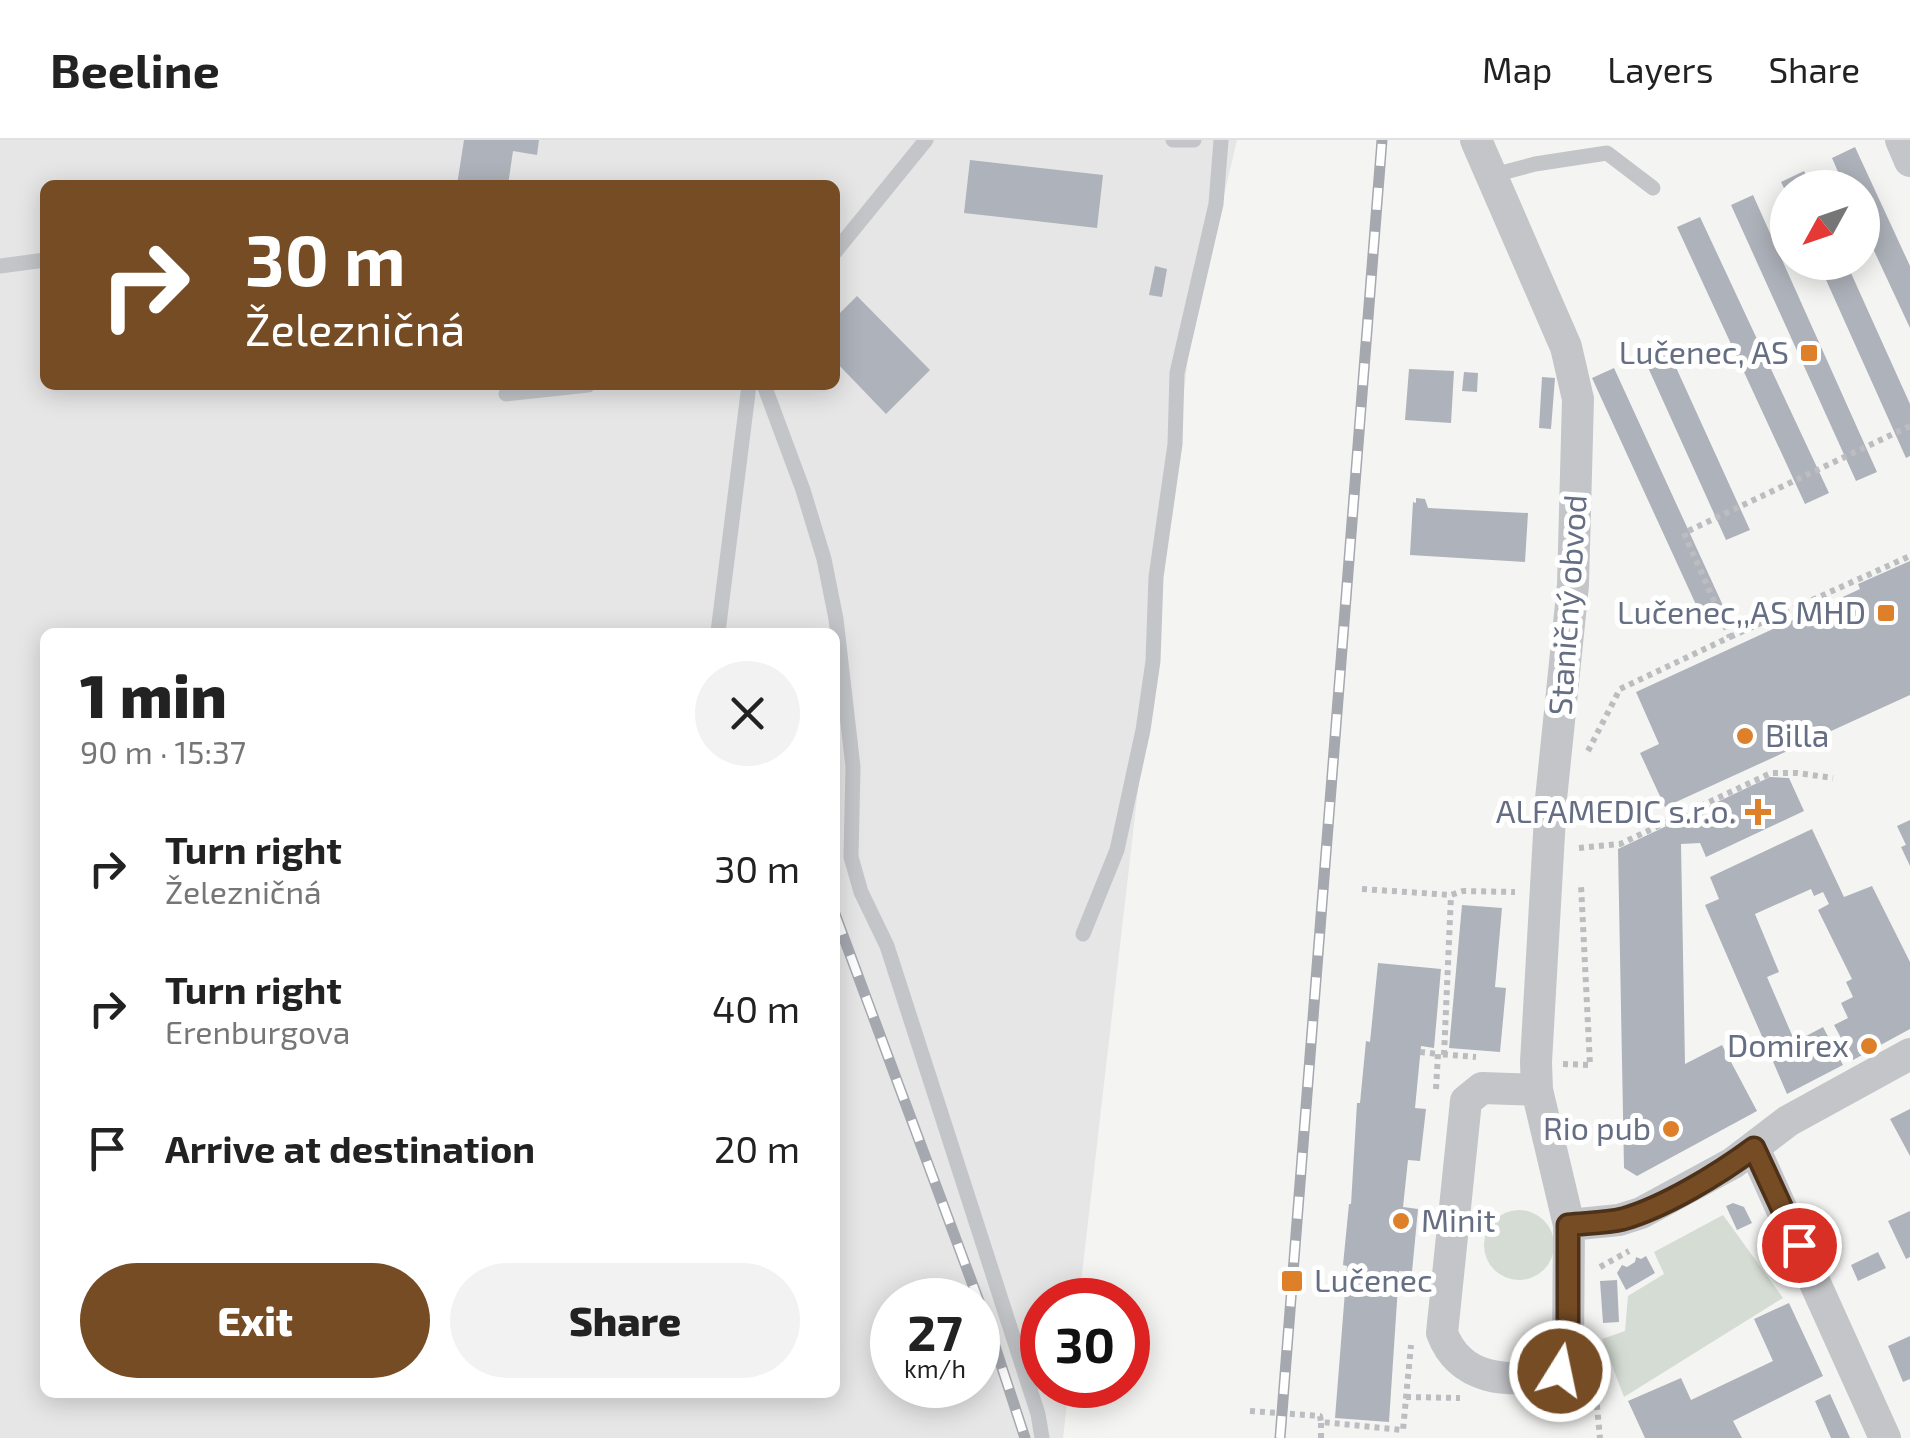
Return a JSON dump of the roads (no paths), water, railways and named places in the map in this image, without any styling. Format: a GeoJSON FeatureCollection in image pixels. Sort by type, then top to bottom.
{"type":"FeatureCollection","features":[{"type":"Feature","properties":{"kind":"street","name":"Staničný obvod"},"geometry":{"type":"LineString","coordinates":[[1476,140],[1566,347],[1578,398],[1574,585],[1551,799],[1538,1090],[1568,1225],[1566,1364],[1552,1376],[1484,1376],[1464,1367],[1447,1348],[1442,1333],[1466,1100],[1482,1088],[1538,1090]]}},
{"type":"Feature","properties":{"kind":"street"},"geometry":{"type":"LineString","coordinates":[[1901,140],[1910,161]]}},
{"type":"Feature","properties":{"kind":"street"},"geometry":{"type":"LineString","coordinates":[[1568,1225],[1619,1220],[1642,1213],[1734,1164],[1788,1120],[1910,1054]]}},
{"type":"Feature","properties":{"kind":"street"},"geometry":{"type":"LineString","coordinates":[[1754,1148],[1886,1438]]}},
{"type":"Feature","properties":{"kind":"lane"},"geometry":{"type":"LineString","coordinates":[[840,246],[926,140]]}},
{"type":"Feature","properties":{"kind":"lane"},"geometry":{"type":"LineString","coordinates":[[1173,140],[1194,140]]}},
{"type":"Feature","properties":{"kind":"lane"},"geometry":{"type":"LineString","coordinates":[[1082,934],[1117,850],[1143,730],[1153,662],[1156,577],[1174,444],[1178,373],[1216,204],[1221,140]]}},
{"type":"Feature","properties":{"kind":"lane"},"geometry":{"type":"LineString","coordinates":[[1490,176],[1535,164],[1607,154],[1653,188]]}},
{"type":"Feature","properties":{"kind":"lane"},"geometry":{"type":"LineString","coordinates":[[0,266],[40,261]]}},
{"type":"Feature","properties":{"kind":"lane"},"geometry":{"type":"LineString","coordinates":[[506,394],[542,390]]}},
{"type":"Feature","properties":{"kind":"lane"},"geometry":{"type":"LineString","coordinates":[[718,628],[747,390]]}},
{"type":"Feature","properties":{"kind":"lane"},"geometry":{"type":"LineString","coordinates":[[766,390],[804,490],[824,559],[837,628]]}},
{"type":"Feature","properties":{"kind":"lane"},"geometry":{"type":"LineString","coordinates":[[840,653],[853,767],[851,857],[861,892],[887,946],[1038,1414],[1042,1438]]}},
{"type":"Feature","properties":{"kind":"railway"},"geometry":{"type":"LineString","coordinates":[[1280,1438],[1382,140]]}},
{"type":"Feature","properties":{"kind":"railway"},"geometry":{"type":"LineString","coordinates":[[840,927],[990,1331],[1025,1438]]}},
{"type":"Feature","properties":{"kind":"place","name":"Lučenec, AS"},"geometry":{"type":"Point","coordinates":[1809,353]}},
{"type":"Feature","properties":{"kind":"place","name":"Lučenec,,AS MHD"},"geometry":{"type":"Point","coordinates":[1886,613]}},
{"type":"Feature","properties":{"kind":"place","name":"Billa"},"geometry":{"type":"Point","coordinates":[1745,736]}},
{"type":"Feature","properties":{"kind":"place","name":"ALFAMEDIC s.r.o."},"geometry":{"type":"Point","coordinates":[1758,812]}},
{"type":"Feature","properties":{"kind":"place","name":"Domirex"},"geometry":{"type":"Point","coordinates":[1869,1046]}},
{"type":"Feature","properties":{"kind":"place","name":"Rio pub"},"geometry":{"type":"Point","coordinates":[1671,1129]}},
{"type":"Feature","properties":{"kind":"place","name":"Minit"},"geometry":{"type":"Point","coordinates":[1401,1221]}},
{"type":"Feature","properties":{"kind":"place","name":"Lučenec"},"geometry":{"type":"Point","coordinates":[1292,1281]}}]}
